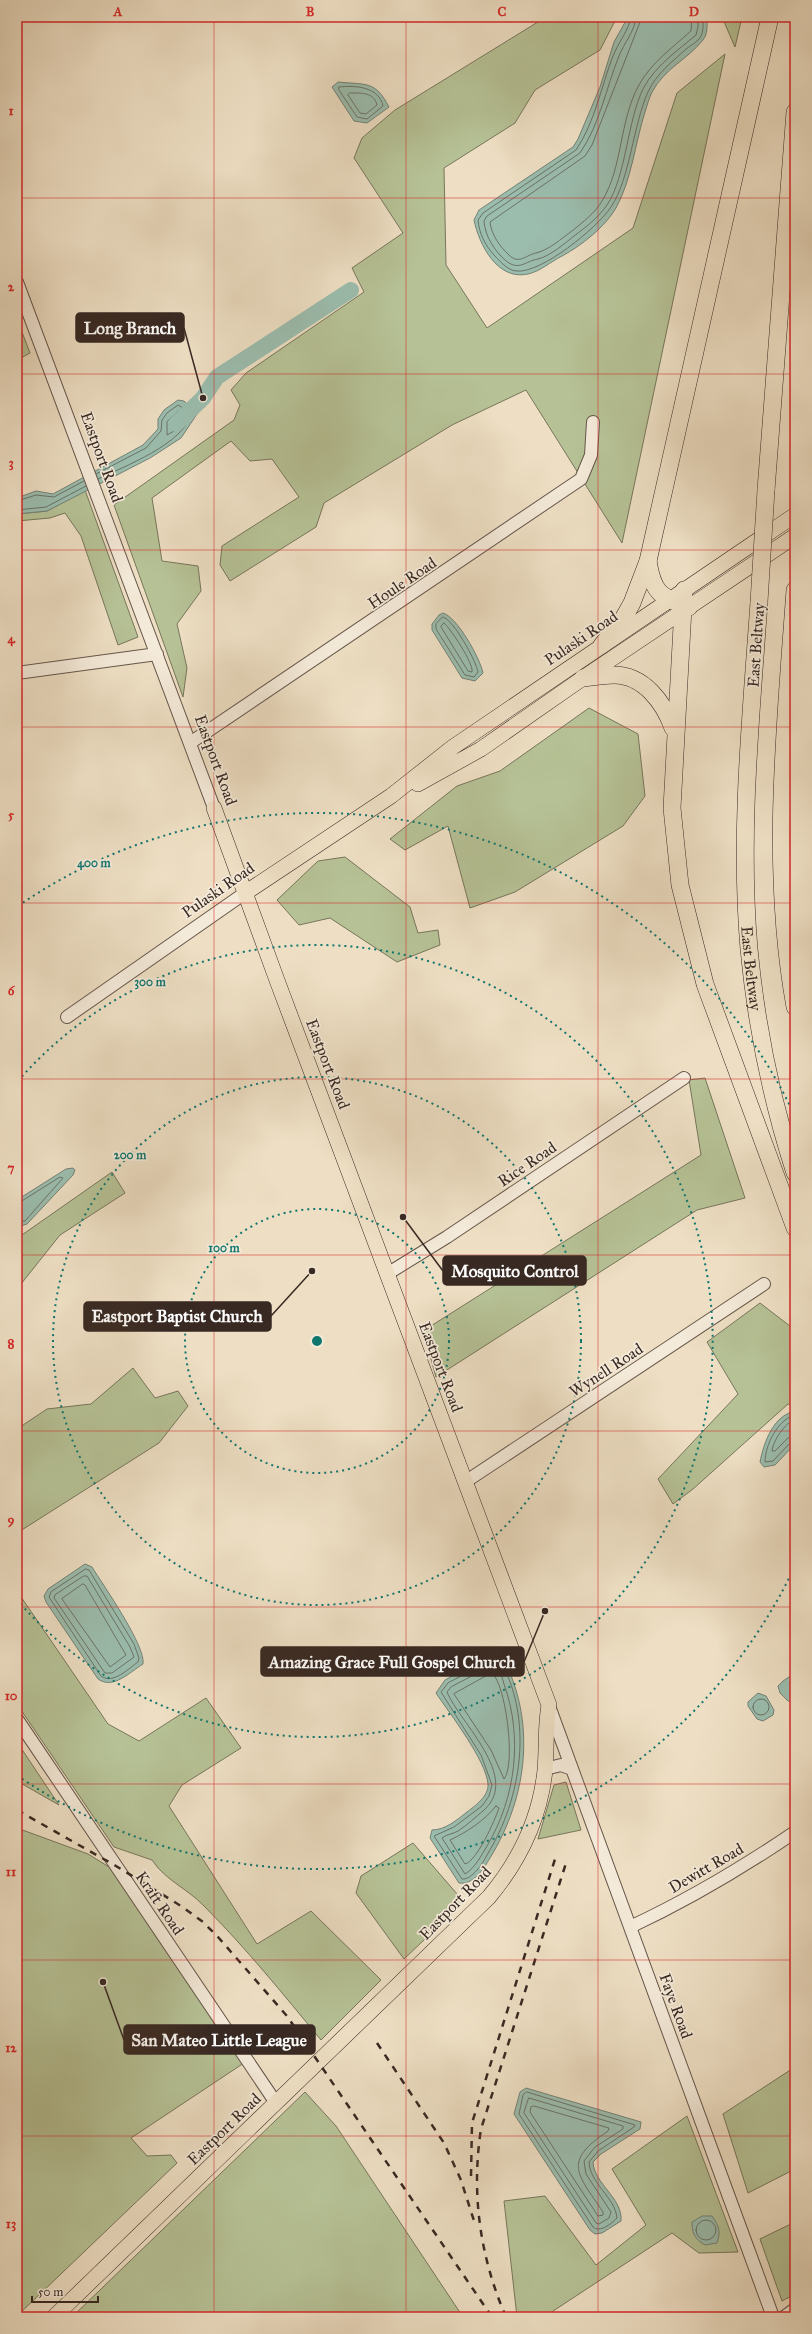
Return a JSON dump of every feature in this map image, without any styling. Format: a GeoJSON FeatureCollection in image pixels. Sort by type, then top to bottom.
{"type":"FeatureCollection","features":[{"type":"Feature","properties":{"kind":"highway"},"geometry":{"type":"LineString","coordinates":[[602,645],[623,619],[632,603],[648,561],[770,17]]}},
{"type":"Feature","properties":{"kind":"highway","name":"East Beltway"},"geometry":{"type":"LineString","coordinates":[[795,112],[766,490],[746,813],[749,949],[764,1051],[784,1139],[795,1173]]}},
{"type":"Feature","properties":{"kind":"highway"},"geometry":{"type":"LineString","coordinates":[[648,561],[651,581],[656,589],[681,603],[674,734],[672,808],[680,885],[705,984],[795,1228]]}},
{"type":"Feature","properties":{"kind":"highway","name":"East Beltway"},"geometry":{"type":"LineString","coordinates":[[795,590],[781,821],[787,962],[795,1007]]}},
{"type":"Feature","properties":{"kind":"highway"},"geometry":{"type":"LineString","coordinates":[[583,678],[616,675],[633,678],[649,690],[666,709],[674,734]]}},
{"type":"Feature","properties":{"kind":"main road","name":"Pulaski Road"},"geometry":{"type":"LineString","coordinates":[[392,796],[481,749],[583,678],[795,515]]}},
{"type":"Feature","properties":{"kind":"main road","name":"Pulaski Road"},"geometry":{"type":"LineString","coordinates":[[245,893],[392,796],[453,748],[602,645],[681,603],[795,536]]}},
{"type":"Feature","properties":{"kind":"main road","name":"Eastport Road"},"geometry":{"type":"LineString","coordinates":[[54,2317],[473,1914],[504,1880],[529,1835],[535,1816],[545,1769],[546,1720],[549,1705],[214,808]]}},
{"type":"Feature","properties":{"kind":"street","name":"Eastport Road"},"geometry":{"type":"LineString","coordinates":[[17,282],[214,808]]}},
{"type":"Feature","properties":{"kind":"street","name":"Houle Road"},"geometry":{"type":"LineString","coordinates":[[190,743],[581,480],[586,473],[591,455],[592,422]]}},
{"type":"Feature","properties":{"kind":"street"},"geometry":{"type":"LineString","coordinates":[[17,673],[157,654]]}},
{"type":"Feature","properties":{"kind":"street","name":"Pulaski Road"},"geometry":{"type":"LineString","coordinates":[[67,1017],[245,893]]}},
{"type":"Feature","properties":{"kind":"street","name":"Rice Road"},"geometry":{"type":"LineString","coordinates":[[387,1274],[447,1237],[684,1078]]}},
{"type":"Feature","properties":{"kind":"street","name":"Wynell Road"},"geometry":{"type":"LineString","coordinates":[[465,1482],[764,1284]]}},
{"type":"Feature","properties":{"kind":"street","name":"Faye Road"},"geometry":{"type":"LineString","coordinates":[[549,1705],[773,2317]]}},
{"type":"Feature","properties":{"kind":"street","name":"Kraft Road"},"geometry":{"type":"LineString","coordinates":[[17,1719],[276,2103]]}},
{"type":"Feature","properties":{"kind":"street"},"geometry":{"type":"LineString","coordinates":[[545,1769],[561,1765],[572,1769]]}},
{"type":"Feature","properties":{"kind":"street","name":"Dewitt Road"},"geometry":{"type":"LineString","coordinates":[[630,1927],[707,1888],[755,1859],[795,1832]]}},
{"type":"Feature","properties":{"kind":"street"},"geometry":{"type":"LineString","coordinates":[[784,2317],[795,2309]]}},
{"type":"Feature","properties":{"kind":"shaded area"},"geometry":{"type":"Polygon","coordinates":[[[546,17],[617,17],[600,50],[535,90],[515,123],[444,168],[446,265],[487,328],[633,228],[677,93],[725,54],[622,543],[526,390],[452,425],[324,503],[316,527],[230,581],[220,565],[222,546],[299,497],[272,459],[250,461],[231,441],[152,498],[162,561],[198,566],[201,591],[177,624],[187,668],[183,697],[114,505],[234,420],[240,405],[231,390],[246,373],[364,292],[352,268],[403,233],[354,158],[362,138],[395,110],[546,17]]]}},
{"type":"Feature","properties":{"kind":"shaded area"},"geometry":{"type":"Polygon","coordinates":[[[722,17],[742,17],[735,47],[722,17]]]}},
{"type":"Feature","properties":{"kind":"shaded area"},"geometry":{"type":"Polygon","coordinates":[[[17,319],[30,353],[17,360],[17,319]]]}},
{"type":"Feature","properties":{"kind":"shaded area"},"geometry":{"type":"Polygon","coordinates":[[[85,490],[138,637],[118,645],[81,536],[65,513],[50,518],[17,521],[17,514],[47,511],[85,490]]]}},
{"type":"Feature","properties":{"kind":"shaded area"},"geometry":{"type":"Polygon","coordinates":[[[589,708],[638,734],[645,796],[623,826],[515,892],[470,908],[448,826],[405,850],[390,839],[457,786],[500,771],[589,708]]]}},
{"type":"Feature","properties":{"kind":"shaded area"},"geometry":{"type":"Polygon","coordinates":[[[345,857],[410,907],[418,933],[438,930],[440,945],[397,962],[330,918],[299,925],[277,900],[318,861],[345,857]]]}},
{"type":"Feature","properties":{"kind":"shaded area"},"geometry":{"type":"Polygon","coordinates":[[[705,1078],[745,1198],[697,1210],[436,1377],[423,1331],[701,1155],[689,1080],[705,1078]]]}},
{"type":"Feature","properties":{"kind":"shaded area"},"geometry":{"type":"Polygon","coordinates":[[[112,1172],[125,1193],[60,1235],[17,1289],[17,1236],[19,1237],[112,1172]]]}},
{"type":"Feature","properties":{"kind":"shaded area"},"geometry":{"type":"Polygon","coordinates":[[[760,1303],[795,1330],[795,1405],[788,1404],[693,1489],[673,1504],[658,1479],[738,1394],[707,1342],[760,1303]]]}},
{"type":"Feature","properties":{"kind":"shaded area"},"geometry":{"type":"Polygon","coordinates":[[[133,1368],[155,1398],[178,1391],[188,1406],[159,1443],[17,1533],[17,1429],[47,1409],[91,1404],[133,1368]]]}},
{"type":"Feature","properties":{"kind":"shaded area"},"geometry":{"type":"Polygon","coordinates":[[[17,1591],[108,1724],[139,1741],[206,1698],[241,1748],[182,1785],[169,1806],[257,1944],[311,1911],[381,1980],[321,2040],[278,1988],[220,1922],[198,1900],[163,1873],[152,1860],[114,1847],[17,1704],[17,1591]]]}},
{"type":"Feature","properties":{"kind":"shaded area"},"geometry":{"type":"Polygon","coordinates":[[[17,1742],[59,1805],[17,1781],[17,1742]]]}},
{"type":"Feature","properties":{"kind":"shaded area"},"geometry":{"type":"Polygon","coordinates":[[[566,1782],[581,1830],[538,1839],[554,1785],[566,1782]]]}},
{"type":"Feature","properties":{"kind":"shaded area"},"geometry":{"type":"Polygon","coordinates":[[[17,1828],[88,1854],[114,1870],[244,2063],[131,2138],[147,2156],[171,2155],[177,2163],[17,2316],[17,1828]]]}},
{"type":"Feature","properties":{"kind":"shaded area"},"geometry":{"type":"Polygon","coordinates":[[[413,1843],[464,1902],[404,1959],[356,1893],[361,1876],[413,1843]]]}},
{"type":"Feature","properties":{"kind":"shaded area"},"geometry":{"type":"Polygon","coordinates":[[[795,2067],[795,2169],[748,2193],[723,2114],[795,2067]]]}},
{"type":"Feature","properties":{"kind":"shaded area"},"geometry":{"type":"Polygon","coordinates":[[[305,2092],[336,2126],[463,2317],[72,2317],[305,2092]]]}},
{"type":"Feature","properties":{"kind":"shaded area"},"geometry":{"type":"Polygon","coordinates":[[[687,2116],[738,2252],[699,2253],[672,2233],[544,2317],[517,2317],[504,2201],[545,2196],[596,2265],[646,2225],[612,2169],[687,2116]]]}},
{"type":"Feature","properties":{"kind":"shaded area"},"geometry":{"type":"Polygon","coordinates":[[[795,2222],[795,2294],[782,2301],[760,2239],[795,2222]]]}},
{"type":"Feature","properties":{"kind":"water"},"geometry":{"type":"Polygon","coordinates":[[[628,17],[707,17],[705,38],[663,77],[652,92],[626,185],[616,208],[606,222],[577,247],[537,271],[517,275],[507,272],[491,259],[480,240],[474,220],[479,210],[573,147],[578,139],[600,87],[614,42],[628,17]]]}},
{"type":"Feature","properties":{"kind":"water"},"geometry":{"type":"Polygon","coordinates":[[[338,82],[363,84],[374,88],[384,98],[389,107],[367,123],[354,121],[332,87],[338,82]]]}},
{"type":"Feature","properties":{"kind":"water"},"geometry":{"type":"Polygon","coordinates":[[[178,400],[184,401],[197,414],[181,438],[150,458],[47,511],[17,514],[17,498],[36,491],[53,494],[143,445],[158,429],[158,419],[164,410],[178,400]]]}},
{"type":"Feature","properties":{"kind":"water"},"geometry":{"type":"Polygon","coordinates":[[[443,613],[455,622],[473,648],[483,673],[475,681],[462,678],[432,630],[432,624],[439,615],[443,613]]]}},
{"type":"Feature","properties":{"kind":"water"},"geometry":{"type":"Polygon","coordinates":[[[73,1168],[75,1170],[73,1175],[27,1224],[21,1226],[17,1225],[17,1200],[66,1169],[73,1168]]]}},
{"type":"Feature","properties":{"kind":"water"},"geometry":{"type":"Polygon","coordinates":[[[795,1411],[795,1444],[775,1465],[764,1467],[760,1462],[767,1438],[775,1424],[781,1418],[795,1411]]]}},
{"type":"Feature","properties":{"kind":"water"},"geometry":{"type":"Polygon","coordinates":[[[85,1564],[92,1567],[114,1601],[131,1630],[142,1655],[143,1664],[121,1679],[115,1681],[104,1682],[98,1679],[46,1602],[44,1596],[48,1589],[85,1564]]]}},
{"type":"Feature","properties":{"kind":"water"},"geometry":{"type":"Polygon","coordinates":[[[496,1653],[501,1654],[512,1679],[520,1705],[523,1731],[523,1758],[520,1784],[513,1809],[503,1834],[487,1863],[481,1872],[469,1882],[459,1883],[430,1838],[432,1830],[437,1830],[451,1824],[474,1807],[484,1797],[488,1784],[486,1774],[474,1750],[436,1693],[445,1680],[496,1653]]]}},
{"type":"Feature","properties":{"kind":"water"},"geometry":{"type":"Polygon","coordinates":[[[795,1673],[795,1701],[788,1701],[780,1693],[778,1686],[795,1673]]]}},
{"type":"Feature","properties":{"kind":"water"},"geometry":{"type":"Polygon","coordinates":[[[758,1693],[766,1696],[774,1710],[773,1715],[763,1721],[757,1719],[748,1706],[748,1702],[758,1693]]]}},
{"type":"Feature","properties":{"kind":"water"},"geometry":{"type":"Polygon","coordinates":[[[526,2088],[641,2122],[640,2129],[601,2154],[593,2162],[598,2177],[618,2205],[620,2213],[621,2221],[602,2233],[595,2234],[590,2230],[514,2114],[520,2092],[526,2088]]]}},
{"type":"Feature","properties":{"kind":"water"},"geometry":{"type":"Polygon","coordinates":[[[702,2216],[712,2216],[716,2223],[719,2229],[717,2243],[705,2245],[695,2236],[692,2222],[702,2216]]]}},
{"type":"Feature","properties":{"kind":"waterway"},"geometry":{"type":"LineString","coordinates":[[176,424],[203,398],[217,377],[351,290]]}},
{"type":"Feature","properties":{"kind":"railway"},"geometry":{"type":"LineString","coordinates":[[17,1810],[116,1866],[181,1906],[203,1922],[218,1937],[287,2016],[492,2317]]}},
{"type":"Feature","properties":{"kind":"railway"},"geometry":{"type":"LineString","coordinates":[[471,2176],[472,2123],[556,1856]]}},
{"type":"Feature","properties":{"kind":"railway"},"geometry":{"type":"LineString","coordinates":[[506,2317],[490,2271],[480,2225],[477,2177],[481,2129],[567,1860]]}},
{"type":"Feature","properties":{"kind":"railway"},"geometry":{"type":"LineString","coordinates":[[377,2043],[444,2143],[461,2180],[475,2224]]}},
{"type":"Feature","properties":{"kind":"place","name":"Long Branch"},"geometry":{"type":"Point","coordinates":[203,398]}},
{"type":"Feature","properties":{"kind":"place","name":"Mosquito Control"},"geometry":{"type":"Point","coordinates":[403,1217]}},
{"type":"Feature","properties":{"kind":"place","name":"Eastport Baptist Church"},"geometry":{"type":"Point","coordinates":[312,1271]}},
{"type":"Feature","properties":{"kind":"place","name":"Amazing Grace Full Gospel Church"},"geometry":{"type":"Point","coordinates":[545,1611]}},
{"type":"Feature","properties":{"kind":"place","name":"San Mateo Little League"},"geometry":{"type":"Point","coordinates":[103,1982]}}]}
